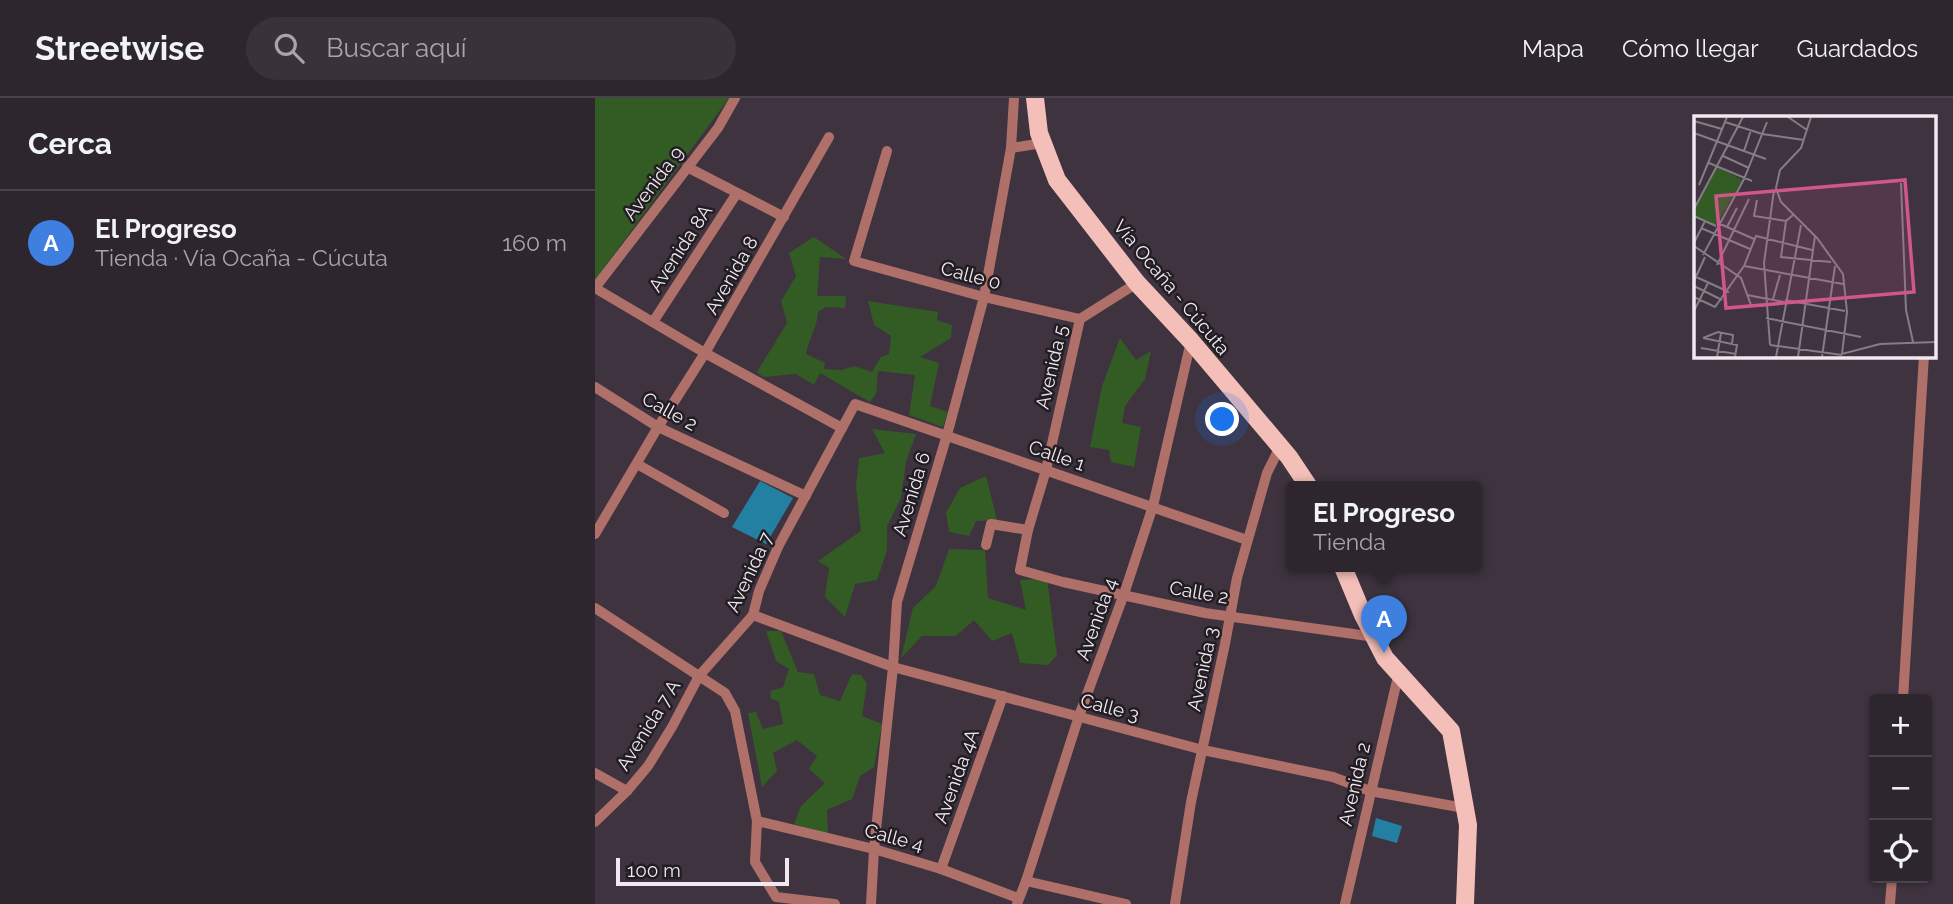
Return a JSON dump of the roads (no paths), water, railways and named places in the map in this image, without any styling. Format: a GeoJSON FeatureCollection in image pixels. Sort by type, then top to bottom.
{"type":"FeatureCollection","features":[{"type":"Feature","properties":{"kind":"main road","name":"Vía Ocaña - Cúcuta"},"geometry":{"type":"LineString","coordinates":[[1035,98],[1038,133],[1057,180],[1137,282],[1290,457],[1305,481]]}},
{"type":"Feature","properties":{"kind":"main road"},"geometry":{"type":"LineString","coordinates":[[1345,572],[1385,657],[1451,731],[1468,825],[1465,904]]}},
{"type":"Feature","properties":{"kind":"street","name":"Avenida 9"},"geometry":{"type":"LineString","coordinates":[[595,288],[717,128],[735,98]]}},
{"type":"Feature","properties":{"kind":"street","name":"Avenida 6"},"geometry":{"type":"LineString","coordinates":[[871,904],[897,602],[947,435],[984,297],[1011,148],[1014,98]]}},
{"type":"Feature","properties":{"kind":"street","name":"Avenida 8"},"geometry":{"type":"LineString","coordinates":[[595,534],[705,354],[829,137]]}},
{"type":"Feature","properties":{"kind":"street"},"geometry":{"type":"LineString","coordinates":[[1011,148],[1043,143]]}},
{"type":"Feature","properties":{"kind":"street","name":"Calle 0"},"geometry":{"type":"LineString","coordinates":[[887,151],[854,261],[984,297],[1080,319]]}},
{"type":"Feature","properties":{"kind":"street"},"geometry":{"type":"LineString","coordinates":[[687,167],[784,217]]}},
{"type":"Feature","properties":{"kind":"street","name":"Avenida 8A"},"geometry":{"type":"LineString","coordinates":[[653,322],[737,193]]}},
{"type":"Feature","properties":{"kind":"street","name":"Avenida 5"},"geometry":{"type":"LineString","coordinates":[[1020,570],[1080,319],[1137,282]]}},
{"type":"Feature","properties":{"kind":"street"},"geometry":{"type":"LineString","coordinates":[[595,288],[705,354],[842,428]]}},
{"type":"Feature","properties":{"kind":"street","name":"Avenida 4"},"geometry":{"type":"LineString","coordinates":[[1017,901],[1153,506],[1191,341]]}},
{"type":"Feature","properties":{"kind":"street"},"geometry":{"type":"LineString","coordinates":[[1903,694],[1924,357]]}},
{"type":"Feature","properties":{"kind":"street","name":"Calle 2"},"geometry":{"type":"LineString","coordinates":[[595,387],[658,428],[806,496]]}},
{"type":"Feature","properties":{"kind":"street","name":"Calle 1"},"geometry":{"type":"LineString","coordinates":[[855,404],[1247,540]]}},
{"type":"Feature","properties":{"kind":"street","name":"Avenida 7"},"geometry":{"type":"LineString","coordinates":[[699,676],[753,615],[759,591],[779,547],[855,404]]}},
{"type":"Feature","properties":{"kind":"street","name":"Avenida 3"},"geometry":{"type":"LineString","coordinates":[[1175,904],[1191,802],[1237,578],[1267,473],[1280,447]]}},
{"type":"Feature","properties":{"kind":"street"},"geometry":{"type":"LineString","coordinates":[[637,464],[725,513]]}},
{"type":"Feature","properties":{"kind":"street"},"geometry":{"type":"LineString","coordinates":[[986,545],[991,524],[1028,530]]}},
{"type":"Feature","properties":{"kind":"street","name":"Calle 2"},"geometry":{"type":"LineString","coordinates":[[1020,570],[1205,613],[1375,637]]}},
{"type":"Feature","properties":{"kind":"street"},"geometry":{"type":"LineString","coordinates":[[595,608],[725,694],[736,710],[757,821],[755,862],[776,897],[835,904]]}},
{"type":"Feature","properties":{"kind":"street","name":"Calle 3"},"geometry":{"type":"LineString","coordinates":[[753,615],[893,667],[1203,750],[1333,777],[1370,791],[1464,807]]}},
{"type":"Feature","properties":{"kind":"street","name":"Avenida 2"},"geometry":{"type":"LineString","coordinates":[[1345,904],[1399,672]]}},
{"type":"Feature","properties":{"kind":"street","name":"Avenida 7 A"},"geometry":{"type":"LineString","coordinates":[[595,822],[627,792],[647,766],[672,727],[699,676]]}},
{"type":"Feature","properties":{"kind":"street","name":"Avenida 4A"},"geometry":{"type":"LineString","coordinates":[[941,869],[1003,696]]}},
{"type":"Feature","properties":{"kind":"street"},"geometry":{"type":"LineString","coordinates":[[595,772],[627,792]]}},
{"type":"Feature","properties":{"kind":"street","name":"Calle 4"},"geometry":{"type":"LineString","coordinates":[[757,821],[874,849],[941,869],[1017,901]]}},
{"type":"Feature","properties":{"kind":"street"},"geometry":{"type":"LineString","coordinates":[[1026,881],[1126,904]]}},
{"type":"Feature","properties":{"kind":"street"},"geometry":{"type":"LineString","coordinates":[[1891,904],[1892,883]]}},
{"type":"Feature","properties":{"kind":"water"},"geometry":{"type":"Polygon","coordinates":[[[760,481],[793,498],[766,544],[732,527],[760,481]]]}},
{"type":"Feature","properties":{"kind":"water"},"geometry":{"type":"Polygon","coordinates":[[[1376,818],[1402,826],[1397,843],[1372,836],[1376,818]]]}},
{"type":"Feature","properties":{"kind":"place","name":"El Progreso"},"geometry":{"type":"Point","coordinates":[1384,653]}}]}
